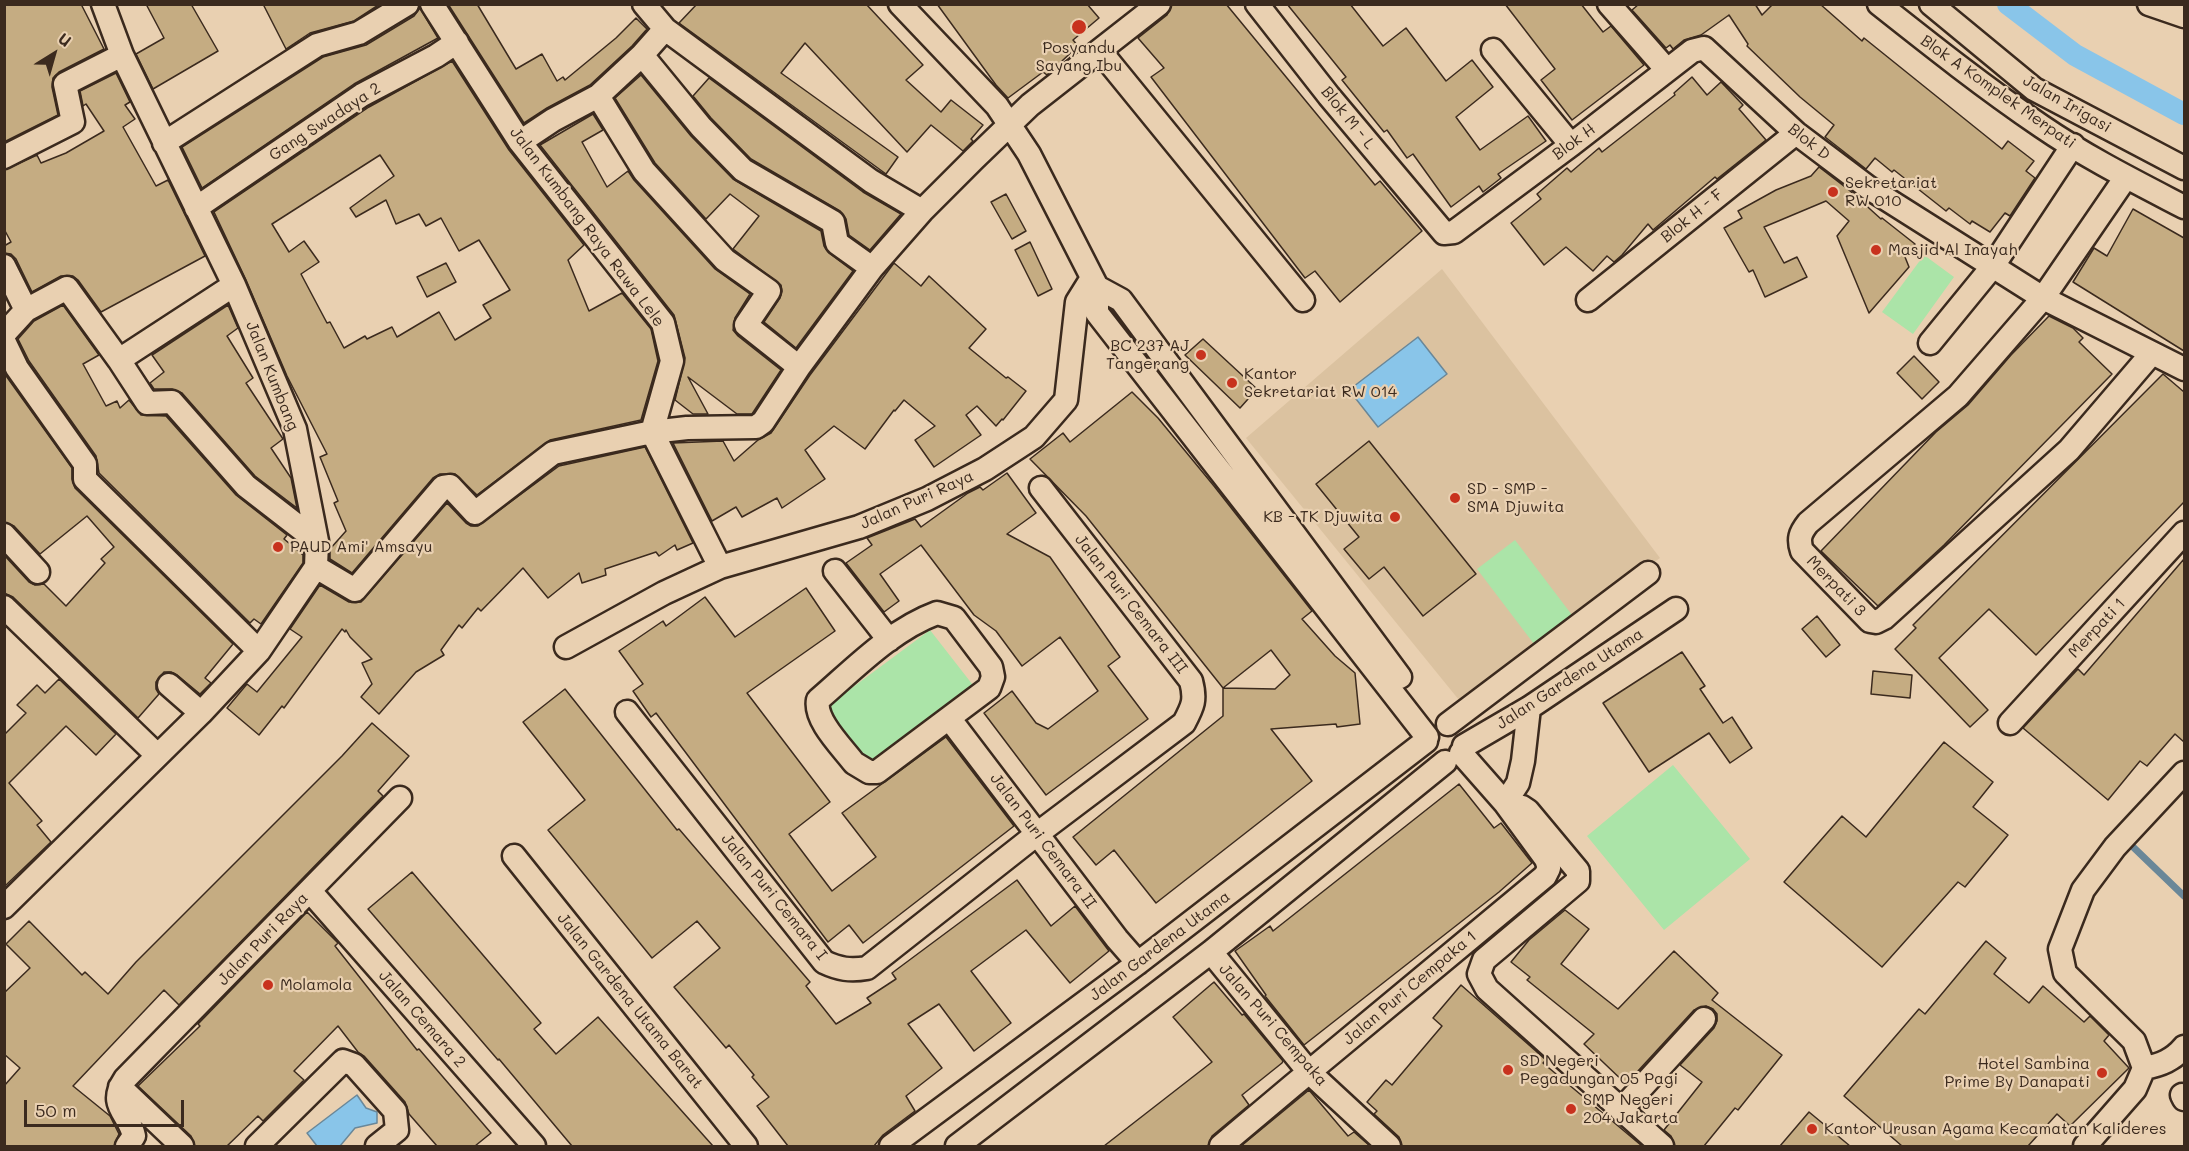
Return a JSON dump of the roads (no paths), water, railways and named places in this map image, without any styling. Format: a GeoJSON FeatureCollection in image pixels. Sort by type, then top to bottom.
{"type":"FeatureCollection","features":[{"type":"Feature","properties":{"kind":"street","name":"Jalan Kumbang"},"geometry":{"type":"LineString","coordinates":[[4,907],[201,713],[260,651],[315,567],[317,541],[295,429],[234,285],[122,55],[103,4]]}},
{"type":"Feature","properties":{"kind":"street"},"geometry":{"type":"LineString","coordinates":[[164,143],[317,45],[359,33],[407,4]]}},
{"type":"Feature","properties":{"kind":"street","name":"Jalan Kumbang Raya Rawa Lele"},"geometry":{"type":"LineString","coordinates":[[432,4],[520,142],[663,323],[672,361],[652,432]]}},
{"type":"Feature","properties":{"kind":"street"},"geometry":{"type":"LineString","coordinates":[[644,4],[665,29],[871,181],[922,212]]}},
{"type":"Feature","properties":{"kind":"street"},"geometry":{"type":"LineString","coordinates":[[900,4],[997,106],[1010,123],[1029,154],[1094,282],[1121,300],[1434,732],[1429,753],[1433,758],[1457,754],[1464,739],[1458,729],[1434,732]]}},
{"type":"Feature","properties":{"kind":"street"},"geometry":{"type":"LineString","coordinates":[[315,567],[355,590],[443,487],[450,486],[475,513],[554,453],[652,432],[687,428],[756,427],[763,422],[799,367],[872,268],[922,212],[1010,123],[1159,4]]}},
{"type":"Feature","properties":{"kind":"street","name":"Blok M - L"},"geometry":{"type":"LineString","coordinates":[[1257,4],[1329,96],[1441,231]]}},
{"type":"Feature","properties":{"kind":"street"},"geometry":{"type":"LineString","coordinates":[[1608,4],[1667,70]]}},
{"type":"Feature","properties":{"kind":"street","name":"Blok A Komplek Merpati"},"geometry":{"type":"LineString","coordinates":[[1879,4],[2042,127],[2126,177],[2184,207]]}},
{"type":"Feature","properties":{"kind":"street","name":"Jalan Irigasi"},"geometry":{"type":"LineString","coordinates":[[1931,4],[2034,89],[2184,168]]}},
{"type":"Feature","properties":{"kind":"street"},"geometry":{"type":"LineString","coordinates":[[2149,4],[2184,16]]}},
{"type":"Feature","properties":{"kind":"street"},"geometry":{"type":"LineString","coordinates":[[520,142],[598,96],[642,55],[665,29]]}},
{"type":"Feature","properties":{"kind":"street","name":"Gang Swadaya 2"},"geometry":{"type":"LineString","coordinates":[[196,208],[362,95],[436,56],[457,42]]}},
{"type":"Feature","properties":{"kind":"street","name":"Blok H"},"geometry":{"type":"LineString","coordinates":[[1441,231],[1448,234],[1454,232],[1692,51],[1700,48],[1707,49]]}},
{"type":"Feature","properties":{"kind":"street","name":"Blok D"},"geometry":{"type":"LineString","coordinates":[[1707,49],[1796,133],[1869,188],[2043,298],[2184,369]]}},
{"type":"Feature","properties":{"kind":"street"},"geometry":{"type":"LineString","coordinates":[[1493,50],[1571,145]]}},
{"type":"Feature","properties":{"kind":"street"},"geometry":{"type":"LineString","coordinates":[[1100,51],[1303,300]]}},
{"type":"Feature","properties":{"kind":"street"},"geometry":{"type":"LineString","coordinates":[[4,156],[73,122],[65,84],[122,55]]}},
{"type":"Feature","properties":{"kind":"street"},"geometry":{"type":"LineString","coordinates":[[642,55],[701,127],[743,170],[833,222],[837,243],[872,268]]}},
{"type":"Feature","properties":{"kind":"street"},"geometry":{"type":"LineString","coordinates":[[598,96],[644,171],[725,260],[769,291],[746,325],[799,367]]}},
{"type":"Feature","properties":{"kind":"street","name":"Blok H - F"},"geometry":{"type":"LineString","coordinates":[[1588,300],[1796,133]]}},
{"type":"Feature","properties":{"kind":"street"},"geometry":{"type":"LineString","coordinates":[[1930,343],[1993,266],[2073,146]]}},
{"type":"Feature","properties":{"kind":"street"},"geometry":{"type":"LineString","coordinates":[[2043,298],[2126,177]]}},
{"type":"Feature","properties":{"kind":"street"},"geometry":{"type":"LineString","coordinates":[[4,266],[26,310]]}},
{"type":"Feature","properties":{"kind":"street","name":"Jalan Puri Raya"},"geometry":{"type":"LineString","coordinates":[[566,647],[664,593],[720,567],[859,526],[918,503],[985,469],[1034,437],[1066,400],[1077,302],[1094,282]]}},
{"type":"Feature","properties":{"kind":"street"},"geometry":{"type":"LineString","coordinates":[[119,360],[234,285]]}},
{"type":"Feature","properties":{"kind":"street"},"geometry":{"type":"LineString","coordinates":[[4,334],[26,310],[67,288],[147,403],[172,402],[246,486],[317,541]]}},
{"type":"Feature","properties":{"kind":"street","name":"Merpati 3"},"geometry":{"type":"LineString","coordinates":[[2043,298],[1958,396],[1808,523],[1801,532],[1799,541],[1802,551],[1869,621],[1876,622],[1892,612],[2069,450],[2152,353]]}},
{"type":"Feature","properties":{"kind":"street"},"geometry":{"type":"LineString","coordinates":[[4,341],[17,368],[85,465],[85,479],[260,651]]}},
{"type":"Feature","properties":{"kind":"street"},"geometry":{"type":"LineString","coordinates":[[652,432],[720,567]]}},
{"type":"Feature","properties":{"kind":"street","name":"Jalan Puri Cemara III"},"geometry":{"type":"LineString","coordinates":[[1037,834],[1184,723],[1195,697],[1191,681],[1041,488]]}},
{"type":"Feature","properties":{"kind":"street","name":"Merpati 1"},"geometry":{"type":"LineString","coordinates":[[2010,723],[2184,533]]}},
{"type":"Feature","properties":{"kind":"street"},"geometry":{"type":"LineString","coordinates":[[4,535],[38,572]]}},
{"type":"Feature","properties":{"kind":"street"},"geometry":{"type":"LineString","coordinates":[[835,571],[889,640]]}},
{"type":"Feature","properties":{"kind":"street","name":"Jalan Gardena Utama"},"geometry":{"type":"LineString","coordinates":[[891,1146],[1138,963],[1434,732],[1648,573]]}},
{"type":"Feature","properties":{"kind":"street"},"geometry":{"type":"LineString","coordinates":[[4,607],[157,755]]}},
{"type":"Feature","properties":{"kind":"street","name":"Jalan Gardena Utama"},"geometry":{"type":"LineString","coordinates":[[957,1146],[1211,952],[1457,754],[1676,609]]}},
{"type":"Feature","properties":{"kind":"street"},"geometry":{"type":"LineString","coordinates":[[937,613],[947,615],[954,618],[992,667],[993,677],[989,688],[877,772],[869,772],[854,763],[819,717],[816,708],[818,700],[889,640],[924,618],[937,613]]}},
{"type":"Feature","properties":{"kind":"street"},"geometry":{"type":"LineString","coordinates":[[169,686],[201,713]]}},
{"type":"Feature","properties":{"kind":"street"},"geometry":{"type":"LineString","coordinates":[[1529,708],[1523,761],[1510,810],[1528,811],[1578,872],[1578,881],[1484,960],[1479,974],[1487,989],[1662,1146]]}},
{"type":"Feature","properties":{"kind":"street","name":"Jalan Puri Cemara I"},"geometry":{"type":"LineString","coordinates":[[627,712],[824,962],[838,969],[852,971],[867,968],[1037,834]]}},
{"type":"Feature","properties":{"kind":"street","name":"Jalan Puri Cemara II"},"geometry":{"type":"LineString","coordinates":[[949,718],[1138,963]]}},
{"type":"Feature","properties":{"kind":"street","name":"Jalan Puri Cempaka 1"},"geometry":{"type":"LineString","coordinates":[[1221,1146],[1545,876],[1549,868],[1546,859],[1510,810],[1457,754]]}},
{"type":"Feature","properties":{"kind":"street"},"geometry":{"type":"LineString","coordinates":[[2085,1146],[2134,1089],[2144,1068],[2134,1041],[2065,973],[2060,949],[2083,890],[2115,847],[2184,773]]}},
{"type":"Feature","properties":{"kind":"street","name":"Jalan Puri Raya"},"geometry":{"type":"LineString","coordinates":[[122,1083],[400,798]]}},
{"type":"Feature","properties":{"kind":"street","name":"Jalan Gardena Utama Barat"},"geometry":{"type":"LineString","coordinates":[[514,856],[746,1146]]}},
{"type":"Feature","properties":{"kind":"street","name":"Jalan Cemara 2"},"geometry":{"type":"LineString","coordinates":[[310,891],[534,1146]]}},
{"type":"Feature","properties":{"kind":"street","name":"Jalan Puri Cempaka"},"geometry":{"type":"LineString","coordinates":[[1211,952],[1309,1072],[1389,1146]]}},
{"type":"Feature","properties":{"kind":"street"},"geometry":{"type":"LineString","coordinates":[[1621,1110],[1704,1019]]}},
{"type":"Feature","properties":{"kind":"street"},"geometry":{"type":"LineString","coordinates":[[2144,1068],[2160,1065],[2176,1056],[2184,1047]]}},
{"type":"Feature","properties":{"kind":"street"},"geometry":{"type":"LineString","coordinates":[[257,1146],[343,1061],[354,1065],[395,1111],[397,1130],[377,1146]]}},
{"type":"Feature","properties":{"kind":"street"},"geometry":{"type":"LineString","coordinates":[[122,1083],[118,1106],[132,1127],[134,1136],[127,1146]]}},
{"type":"Feature","properties":{"kind":"street"},"geometry":{"type":"LineString","coordinates":[[122,1083],[182,1146]]}},
{"type":"Feature","properties":{"kind":"water"},"geometry":{"type":"Polygon","coordinates":[[[1418,337],[1447,374],[1378,427],[1349,390],[1418,337]]]}},
{"type":"Feature","properties":{"kind":"water"},"geometry":{"type":"Polygon","coordinates":[[[357,1095],[366,1108],[377,1112],[377,1123],[355,1128],[340,1146],[317,1146],[307,1133],[357,1095]]]}},
{"type":"Feature","properties":{"kind":"waterway"},"geometry":{"type":"LineString","coordinates":[[2008,4],[2075,55],[2184,114]]}},
{"type":"Feature","properties":{"kind":"waterway"},"geometry":{"type":"LineString","coordinates":[[2131,845],[2184,896]]}},
{"type":"Feature","properties":{"kind":"place","name":"Posyandu Sayang Ibu"},"geometry":{"type":"Point","coordinates":[1079,27]}},
{"type":"Feature","properties":{"kind":"place","name":"Sekretariat RW 010"},"geometry":{"type":"Point","coordinates":[1833,192]}},
{"type":"Feature","properties":{"kind":"place","name":"Masjid Al Inayah"},"geometry":{"type":"Point","coordinates":[1876,250]}},
{"type":"Feature","properties":{"kind":"place","name":"BC 237 AJ Tangerang"},"geometry":{"type":"Point","coordinates":[1201,355]}},
{"type":"Feature","properties":{"kind":"place","name":"Kantor Sekretariat RW 014"},"geometry":{"type":"Point","coordinates":[1232,383]}},
{"type":"Feature","properties":{"kind":"place","name":"SD - SMP - SMA Djuwita"},"geometry":{"type":"Point","coordinates":[1455,498]}},
{"type":"Feature","properties":{"kind":"place","name":"KB - TK Djuwita"},"geometry":{"type":"Point","coordinates":[1395,517]}},
{"type":"Feature","properties":{"kind":"place","name":"PAUD Ami' Amsayu"},"geometry":{"type":"Point","coordinates":[278,547]}},
{"type":"Feature","properties":{"kind":"place","name":"Molamola"},"geometry":{"type":"Point","coordinates":[268,985]}},
{"type":"Feature","properties":{"kind":"place","name":"SD Negeri Pegadungan 05 Pagi"},"geometry":{"type":"Point","coordinates":[1508,1070]}},
{"type":"Feature","properties":{"kind":"place","name":"Hotel Sambina Prime By Danapati"},"geometry":{"type":"Point","coordinates":[2102,1073]}},
{"type":"Feature","properties":{"kind":"place","name":"SMP Negeri 204 Jakarta"},"geometry":{"type":"Point","coordinates":[1571,1109]}},
{"type":"Feature","properties":{"kind":"place","name":"Kantor Urusan Agama Kecamatan Kalideres"},"geometry":{"type":"Point","coordinates":[1812,1129]}}]}
